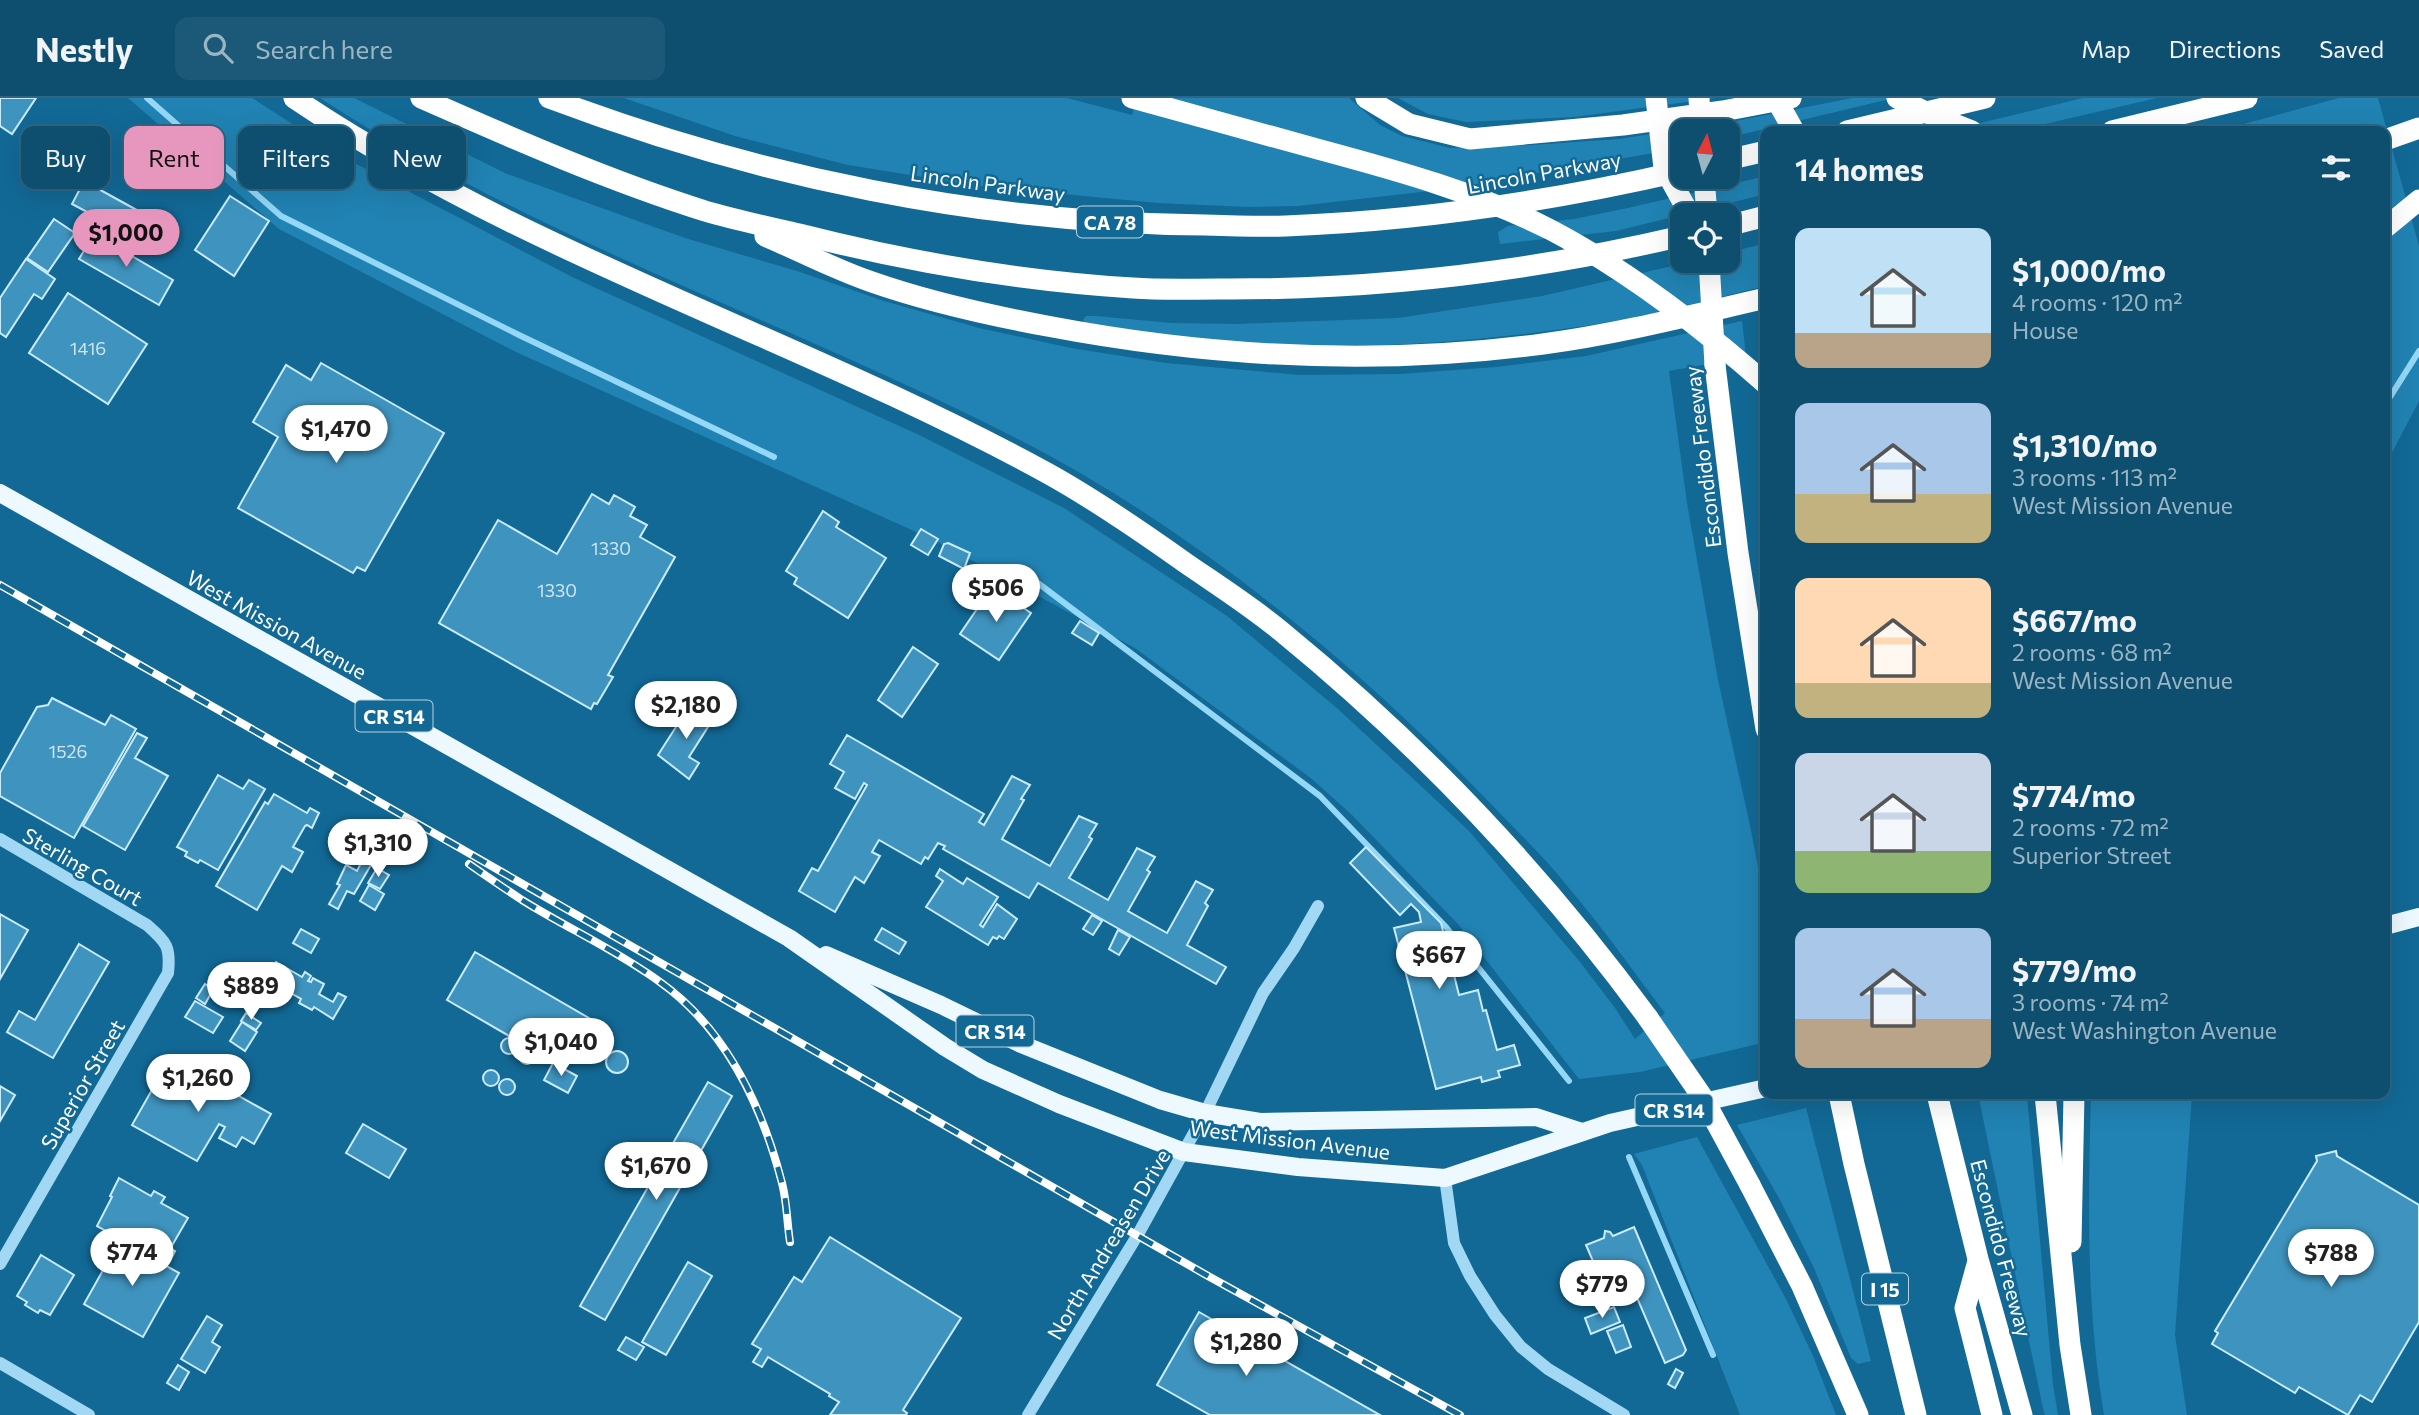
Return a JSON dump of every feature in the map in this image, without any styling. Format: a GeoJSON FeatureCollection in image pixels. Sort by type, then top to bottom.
{"type":"FeatureCollection","features":[{"type":"Feature","properties":{"kind":"highway"},"geometry":{"type":"LineString","coordinates":[[294,98],[383,154],[513,225],[912,405],[1047,473],[1107,509],[1280,630],[1453,788],[1554,897],[1648,1018],[1703,1098],[1750,1185],[1802,1286],[1858,1414]]}},
{"type":"Feature","properties":{"kind":"highway"},"geometry":{"type":"LineString","coordinates":[[421,98],[561,159],[708,212],[874,253],[945,267],[1017,276],[1135,288],[1299,288],[1438,280],[1535,267],[1670,239]]}},
{"type":"Feature","properties":{"kind":"highway","name":"Lincoln Parkway"},"geometry":{"type":"LineString","coordinates":[[549,98],[668,140],[801,176],[886,193],[1084,221],[1152,225],[1284,226],[1374,221],[1524,203],[1670,173]]}},
{"type":"Feature","properties":{"kind":"highway"},"geometry":{"type":"LineString","coordinates":[[1132,98],[1400,172],[1495,205],[1552,230],[1643,286],[1708,333],[1760,379]]}},
{"type":"Feature","properties":{"kind":"highway"},"geometry":{"type":"LineString","coordinates":[[1366,98],[1409,124],[1470,139],[1623,125],[1783,101]]}},
{"type":"Feature","properties":{"kind":"highway"},"geometry":{"type":"LineString","coordinates":[[1656,98],[1664,168],[1683,203]]}},
{"type":"Feature","properties":{"kind":"highway"},"geometry":{"type":"LineString","coordinates":[[1699,98],[1700,119]]}},
{"type":"Feature","properties":{"kind":"highway"},"geometry":{"type":"LineString","coordinates":[[1897,98],[1959,126]]}},
{"type":"Feature","properties":{"kind":"highway"},"geometry":{"type":"LineString","coordinates":[[1868,126],[1985,98]]}},
{"type":"Feature","properties":{"kind":"highway"},"geometry":{"type":"LineString","coordinates":[[2132,126],[2247,98]]}},
{"type":"Feature","properties":{"kind":"highway"},"geometry":{"type":"LineString","coordinates":[[1783,101],[1783,126]]}},
{"type":"Feature","properties":{"kind":"highway"},"geometry":{"type":"LineString","coordinates":[[1783,101],[1792,126]]}},
{"type":"Feature","properties":{"kind":"highway"},"geometry":{"type":"LineString","coordinates":[[2390,137],[2419,128]]}},
{"type":"Feature","properties":{"kind":"highway"},"geometry":{"type":"LineString","coordinates":[[1740,157],[1760,152]]}},
{"type":"Feature","properties":{"kind":"highway"},"geometry":{"type":"LineString","coordinates":[[2390,224],[2419,200]]}},
{"type":"Feature","properties":{"kind":"highway"},"geometry":{"type":"LineString","coordinates":[[708,212],[872,282],[983,314],[1101,337],[1224,352],[1334,356],[1443,353],[1542,344],[1624,331],[1760,299]]}},
{"type":"Feature","properties":{"kind":"highway"},"geometry":{"type":"LineString","coordinates":[[1740,223],[1760,218]]}},
{"type":"Feature","properties":{"kind":"highway","name":"Escondido Freeway"},"geometry":{"type":"LineString","coordinates":[[1710,273],[1715,366],[1738,553],[1760,691]]}},
{"type":"Feature","properties":{"kind":"highway","name":"I 15"},"geometry":{"type":"LineString","coordinates":[[1840,1099],[1916,1415]]}},
{"type":"Feature","properties":{"kind":"highway","name":"Escondido Freeway"},"geometry":{"type":"LineString","coordinates":[[1938,1099],[1978,1258],[2022,1415]]}},
{"type":"Feature","properties":{"kind":"highway"},"geometry":{"type":"LineString","coordinates":[[2070,1345],[2074,1099]]}},
{"type":"Feature","properties":{"kind":"highway"},"geometry":{"type":"LineString","coordinates":[[2046,1100],[2070,1345],[2081,1415]]}},
{"type":"Feature","properties":{"kind":"highway"},"geometry":{"type":"LineString","coordinates":[[1978,1258],[1965,1308],[1992,1415]]}},
{"type":"Feature","properties":{"kind":"main road","name":"West Mission Avenue"},"geometry":{"type":"LineString","coordinates":[[0,493],[789,938],[945,1047],[983,1070],[1059,1104],[1184,1152],[1298,1167],[1445,1178],[1610,1123],[1760,1089]]}},
{"type":"Feature","properties":{"kind":"main road"},"geometry":{"type":"LineString","coordinates":[[2390,925],[2419,917]]}},
{"type":"Feature","properties":{"kind":"main road","name":"West Mission Avenue"},"geometry":{"type":"LineString","coordinates":[[789,938],[941,1005],[1021,1044],[1160,1100],[1205,1113],[1261,1122],[1536,1117],[1582,1132]]}},
{"type":"Feature","properties":{"kind":"street","name":"Sterling Court"},"geometry":{"type":"LineString","coordinates":[[0,839],[147,925]]}},
{"type":"Feature","properties":{"kind":"street","name":"North Andreasen Drive"},"geometry":{"type":"LineString","coordinates":[[1028,1415],[1137,1236],[1205,1113],[1263,993],[1294,948],[1318,906]]}},
{"type":"Feature","properties":{"kind":"street","name":"Superior Street"},"geometry":{"type":"LineString","coordinates":[[0,1264],[168,973],[170,955],[165,941],[147,925]]}},
{"type":"Feature","properties":{"kind":"street"},"geometry":{"type":"LineString","coordinates":[[1445,1178],[1454,1243],[1470,1276],[1495,1315],[1521,1347],[1548,1368],[1624,1415]]}},
{"type":"Feature","properties":{"kind":"street"},"geometry":{"type":"LineString","coordinates":[[0,1363],[89,1415]]}},
{"type":"Feature","properties":{"kind":"shaded area"},"geometry":{"type":"Polygon","coordinates":[[[128,98],[252,98],[296,126],[238,126],[238,189],[354,189],[354,163],[368,170],[368,189],[404,189],[574,278],[917,434],[1064,508],[1227,616],[1338,709],[1407,773],[1469,831],[1580,962],[1635,1039],[1665,1013],[1594,918],[1550,866],[1399,713],[1302,628],[1251,588],[1146,514],[1092,480],[1012,436],[853,361],[620,258],[466,182],[466,154],[507,174],[685,238],[797,271],[884,301],[979,328],[1071,348],[1166,363],[1300,375],[1401,374],[1496,367],[1586,356],[1742,321],[1746,357],[1669,371],[1687,503],[1718,680],[1760,878],[1760,1043],[1640,1072],[1579,1079],[1458,924],[1352,815],[1312,779],[1135,648],[934,540],[516,352],[279,229],[224,181],[224,126],[160,126],[128,98]]]}},
{"type":"Feature","properties":{"kind":"shaded area"},"geometry":{"type":"Polygon","coordinates":[[[320,98],[354,98],[410,126],[368,127],[320,98]]]}},
{"type":"Feature","properties":{"kind":"shaded area"},"geometry":{"type":"Polygon","coordinates":[[[624,98],[1067,98],[1132,115],[1137,98],[1349,98],[1380,125],[1402,136],[1450,148],[1619,139],[1670,131],[1670,150],[1447,189],[1298,206],[1158,203],[979,186],[848,165],[735,136],[624,98]]]}},
{"type":"Feature","properties":{"kind":"shaded area"},"geometry":{"type":"Polygon","coordinates":[[[1398,98],[1716,98],[1574,117],[1466,122],[1428,114],[1398,98]]]}},
{"type":"Feature","properties":{"kind":"shaded area"},"geometry":{"type":"Polygon","coordinates":[[[1852,98],[1894,98],[1777,126],[1760,126],[1760,130],[1740,135],[1740,120],[1852,98]]]}},
{"type":"Feature","properties":{"kind":"shaded area"},"geometry":{"type":"Polygon","coordinates":[[[2083,98],[2157,98],[2037,126],[1968,126],[2083,98]]]}},
{"type":"Feature","properties":{"kind":"shaded area"},"geometry":{"type":"Polygon","coordinates":[[[2339,98],[2378,98],[2386,126],[2236,126],[2339,98]]]}},
{"type":"Feature","properties":{"kind":"shaded area"},"geometry":{"type":"Polygon","coordinates":[[[2390,141],[2419,246],[2419,401],[2390,456],[2390,244],[2390,141]]]}},
{"type":"Feature","properties":{"kind":"shaded area"},"geometry":{"type":"Polygon","coordinates":[[[1760,177],[1760,195],[1730,203],[1670,203],[1670,218],[1616,231],[1500,244],[1498,232],[1508,226],[1574,219],[1710,189],[1740,189],[1740,182],[1760,177]]]}},
{"type":"Feature","properties":{"kind":"shaded area"},"geometry":{"type":"Polygon","coordinates":[[[1760,245],[1760,287],[1631,318],[1505,336],[1384,345],[1262,345],[1150,334],[1084,324],[1083,320],[1086,316],[1095,316],[1172,323],[1236,324],[1398,318],[1542,296],[1670,267],[1670,273],[1740,273],[1740,250],[1760,245]]]}},
{"type":"Feature","properties":{"kind":"shaded area"},"geometry":{"type":"Polygon","coordinates":[[[1979,1099],[2027,1099],[2058,1415],[2044,1413],[1979,1099]]]}},
{"type":"Feature","properties":{"kind":"shaded area"},"geometry":{"type":"Polygon","coordinates":[[[2091,1099],[2192,1099],[2175,1335],[2187,1415],[2104,1415],[2091,1295],[2091,1099]]]}},
{"type":"Feature","properties":{"kind":"shaded area"},"geometry":{"type":"Polygon","coordinates":[[[1806,1108],[1871,1361],[1858,1364],[1851,1358],[1814,1268],[1779,1198],[1737,1125],[1806,1108]]]}},
{"type":"Feature","properties":{"kind":"shaded area"},"geometry":{"type":"Polygon","coordinates":[[[1697,1137],[1786,1299],[1813,1356],[1836,1415],[1740,1415],[1642,1165],[1634,1154],[1697,1137]]]}},
{"type":"Feature","properties":{"kind":"building"},"geometry":{"type":"Polygon","coordinates":[[[0,98],[36,98],[12,134],[0,126],[0,98]]]}},
{"type":"Feature","properties":{"kind":"building"},"geometry":{"type":"Polygon","coordinates":[[[80,189],[99,189],[144,214],[132,236],[72,204],[80,189]]]}},
{"type":"Feature","properties":{"kind":"building"},"geometry":{"type":"Polygon","coordinates":[[[230,196],[269,221],[234,276],[195,250],[230,196]]]}},
{"type":"Feature","properties":{"kind":"building"},"geometry":{"type":"Polygon","coordinates":[[[54,219],[75,233],[48,272],[27,258],[54,219]]]}},
{"type":"Feature","properties":{"kind":"building"},"geometry":{"type":"Polygon","coordinates":[[[94,234],[173,280],[159,305],[79,259],[94,234]]]}},
{"type":"Feature","properties":{"kind":"building"},"geometry":{"type":"Polygon","coordinates":[[[26,259],[55,279],[42,299],[34,294],[6,337],[0,333],[0,298],[26,259]]]}},
{"type":"Feature","properties":{"kind":"building"},"geometry":{"type":"Polygon","coordinates":[[[68,293],[147,344],[108,404],[29,353],[68,293]]]}},
{"type":"Feature","properties":{"kind":"building"},"geometry":{"type":"Polygon","coordinates":[[[321,363],[444,433],[365,571],[357,567],[353,573],[238,508],[278,437],[253,422],[286,365],[311,380],[321,363]]]}},
{"type":"Feature","properties":{"kind":"building"},"geometry":{"type":"Polygon","coordinates":[[[592,494],[609,504],[614,495],[635,507],[630,516],[647,525],[640,537],[675,557],[608,675],[613,677],[597,704],[594,703],[591,709],[439,623],[498,520],[557,554],[592,494]]]}},
{"type":"Feature","properties":{"kind":"building"},"geometry":{"type":"Polygon","coordinates":[[[823,511],[839,522],[836,527],[886,558],[848,618],[794,584],[797,578],[786,571],[823,511]]]}},
{"type":"Feature","properties":{"kind":"building"},"geometry":{"type":"Polygon","coordinates":[[[921,529],[938,539],[928,555],[911,545],[921,529]]]}},
{"type":"Feature","properties":{"kind":"building"},"geometry":{"type":"Polygon","coordinates":[[[948,543],[970,553],[964,569],[939,556],[944,544],[948,543]]]}},
{"type":"Feature","properties":{"kind":"building"},"geometry":{"type":"Polygon","coordinates":[[[992,587],[1031,613],[999,660],[960,634],[992,587]]]}},
{"type":"Feature","properties":{"kind":"building"},"geometry":{"type":"Polygon","coordinates":[[[1080,621],[1099,633],[1092,645],[1072,633],[1080,621]]]}},
{"type":"Feature","properties":{"kind":"building"},"geometry":{"type":"Polygon","coordinates":[[[913,647],[938,664],[902,717],[878,700],[913,647]]]}},
{"type":"Feature","properties":{"kind":"building"},"geometry":{"type":"Polygon","coordinates":[[[52,698],[105,725],[111,715],[136,729],[74,838],[0,796],[0,773],[37,707],[48,705],[52,698]]]}},
{"type":"Feature","properties":{"kind":"building"},"geometry":{"type":"Polygon","coordinates":[[[690,705],[713,719],[689,757],[699,763],[689,779],[658,755],[690,705]]]}},
{"type":"Feature","properties":{"kind":"building"},"geometry":{"type":"Polygon","coordinates":[[[137,733],[147,738],[135,758],[168,776],[125,850],[83,826],[137,733]]]}},
{"type":"Feature","properties":{"kind":"building"},"geometry":{"type":"Polygon","coordinates":[[[847,735],[984,814],[979,822],[984,825],[1012,776],[1030,785],[1002,839],[1050,866],[1079,816],[1097,824],[1089,837],[1092,839],[1069,878],[1108,900],[1137,848],[1155,857],[1147,870],[1150,872],[1128,911],[1167,933],[1196,881],[1213,890],[1205,903],[1208,906],[1187,945],[1226,967],[1216,984],[1038,883],[1029,898],[943,849],[945,846],[938,843],[928,859],[925,857],[921,864],[879,840],[872,852],[880,856],[864,883],[855,877],[835,912],[799,891],[812,868],[818,871],[867,785],[864,783],[855,799],[835,788],[844,772],[830,764],[847,735]]]}},
{"type":"Feature","properties":{"kind":"building"},"geometry":{"type":"Polygon","coordinates":[[[218,775],[243,789],[249,780],[265,789],[218,870],[200,860],[198,863],[185,856],[187,852],[177,847],[218,775]]]}},
{"type":"Feature","properties":{"kind":"building"},"geometry":{"type":"Polygon","coordinates":[[[274,794],[307,813],[310,808],[319,813],[312,828],[305,826],[293,847],[303,852],[292,872],[282,866],[257,910],[216,886],[265,802],[268,804],[274,794]]]}},
{"type":"Feature","properties":{"kind":"building"},"geometry":{"type":"Polygon","coordinates":[[[1366,847],[1441,923],[1459,995],[1478,990],[1497,1050],[1514,1045],[1520,1065],[1498,1071],[1500,1077],[1482,1082],[1481,1077],[1436,1089],[1394,928],[1421,922],[1419,912],[1411,904],[1400,915],[1350,863],[1366,847]]]}},
{"type":"Feature","properties":{"kind":"building"},"geometry":{"type":"Polygon","coordinates":[[[362,861],[371,865],[354,894],[347,891],[338,909],[329,904],[340,885],[337,884],[346,865],[357,871],[362,861]]]}},
{"type":"Feature","properties":{"kind":"building"},"geometry":{"type":"Polygon","coordinates":[[[377,868],[389,875],[380,889],[368,883],[377,868]]]}},
{"type":"Feature","properties":{"kind":"building"},"geometry":{"type":"Polygon","coordinates":[[[940,869],[963,884],[967,878],[998,897],[980,925],[983,927],[997,904],[1017,919],[1004,939],[993,937],[988,945],[926,907],[943,881],[936,876],[940,869]]]}},
{"type":"Feature","properties":{"kind":"building"},"geometry":{"type":"Polygon","coordinates":[[[369,885],[384,894],[375,910],[360,901],[369,885]]]}},
{"type":"Feature","properties":{"kind":"building"},"geometry":{"type":"Polygon","coordinates":[[[0,914],[28,930],[0,979],[0,914]]]}},
{"type":"Feature","properties":{"kind":"building"},"geometry":{"type":"Polygon","coordinates":[[[1092,915],[1102,921],[1093,935],[1083,929],[1092,915]]]}},
{"type":"Feature","properties":{"kind":"building"},"geometry":{"type":"Polygon","coordinates":[[[882,928],[906,942],[899,954],[875,940],[882,928]]]}},
{"type":"Feature","properties":{"kind":"building"},"geometry":{"type":"Polygon","coordinates":[[[301,929],[319,939],[311,953],[293,943],[301,929]]]}},
{"type":"Feature","properties":{"kind":"building"},"geometry":{"type":"Polygon","coordinates":[[[1118,930],[1130,937],[1119,955],[1109,949],[1118,930]]]}},
{"type":"Feature","properties":{"kind":"building"},"geometry":{"type":"Polygon","coordinates":[[[79,944],[109,962],[53,1058],[7,1032],[19,1011],[35,1020],[79,944]]]}},
{"type":"Feature","properties":{"kind":"building"},"geometry":{"type":"Polygon","coordinates":[[[475,952],[589,1018],[561,1066],[447,1000],[475,952]]]}},
{"type":"Feature","properties":{"kind":"building"},"geometry":{"type":"Polygon","coordinates":[[[276,962],[302,977],[305,972],[311,976],[308,981],[311,982],[313,978],[324,984],[319,994],[333,1002],[338,993],[346,997],[333,1019],[314,1007],[312,1010],[299,1003],[301,999],[266,979],[276,962]]]}},
{"type":"Feature","properties":{"kind":"building"},"geometry":{"type":"Polygon","coordinates":[[[205,984],[213,990],[205,1004],[196,998],[205,984]]]}},
{"type":"Feature","properties":{"kind":"building"},"geometry":{"type":"Polygon","coordinates":[[[195,1001],[223,1017],[213,1033],[185,1017],[195,1001]]]}},
{"type":"Feature","properties":{"kind":"building"},"geometry":{"type":"Polygon","coordinates":[[[246,1013],[261,1023],[256,1030],[241,1021],[246,1013]]]}},
{"type":"Feature","properties":{"kind":"building"},"geometry":{"type":"Polygon","coordinates":[[[242,1022],[257,1032],[245,1051],[230,1041],[242,1022]]]}},
{"type":"Feature","properties":{"kind":"building"},"geometry":{"type":"Polygon","coordinates":[[[509,1038],[517,1046],[509,1054],[501,1046],[509,1038]]]}},
{"type":"Feature","properties":{"kind":"building"},"geometry":{"type":"Polygon","coordinates":[[[527,1048],[535,1056],[527,1064],[519,1056],[527,1048]]]}},
{"type":"Feature","properties":{"kind":"building"},"geometry":{"type":"Polygon","coordinates":[[[617,1051],[625,1054],[628,1062],[625,1070],[617,1073],[609,1070],[606,1062],[609,1054],[617,1051]]]}},
{"type":"Feature","properties":{"kind":"building"},"geometry":{"type":"Polygon","coordinates":[[[178,1062],[271,1114],[254,1144],[242,1137],[236,1147],[219,1138],[225,1127],[219,1124],[197,1161],[132,1125],[153,1088],[161,1092],[178,1062]]]}},
{"type":"Feature","properties":{"kind":"building"},"geometry":{"type":"Polygon","coordinates":[[[553,1063],[577,1076],[568,1093],[544,1080],[553,1063]]]}},
{"type":"Feature","properties":{"kind":"building"},"geometry":{"type":"Polygon","coordinates":[[[491,1070],[499,1078],[491,1086],[483,1078],[491,1070]]]}},
{"type":"Feature","properties":{"kind":"building"},"geometry":{"type":"Polygon","coordinates":[[[507,1079],[515,1087],[507,1095],[499,1087],[507,1079]]]}},
{"type":"Feature","properties":{"kind":"building"},"geometry":{"type":"Polygon","coordinates":[[[708,1082],[732,1096],[605,1320],[580,1306],[708,1082]]]}},
{"type":"Feature","properties":{"kind":"building"},"geometry":{"type":"Polygon","coordinates":[[[0,1086],[15,1095],[0,1121],[0,1086]]]}},
{"type":"Feature","properties":{"kind":"building"},"geometry":{"type":"Polygon","coordinates":[[[363,1124],[406,1149],[389,1178],[346,1153],[363,1124]]]}},
{"type":"Feature","properties":{"kind":"building"},"geometry":{"type":"Polygon","coordinates":[[[2336,1151],[2337,1156],[2419,1205],[2419,1322],[2372,1402],[2360,1395],[2348,1415],[2299,1387],[2295,1393],[2212,1344],[2218,1333],[2215,1331],[2317,1161],[2316,1156],[2336,1151]]]}},
{"type":"Feature","properties":{"kind":"building"},"geometry":{"type":"Polygon","coordinates":[[[119,1178],[151,1196],[154,1191],[165,1197],[161,1203],[188,1218],[170,1249],[175,1251],[170,1261],[165,1258],[162,1262],[97,1226],[119,1178]]]}},
{"type":"Feature","properties":{"kind":"building"},"geometry":{"type":"Polygon","coordinates":[[[1634,1227],[1686,1350],[1683,1355],[1665,1363],[1626,1272],[1602,1282],[1586,1245],[1604,1238],[1605,1231],[1613,1236],[1634,1227]]]}},
{"type":"Feature","properties":{"kind":"building"},"geometry":{"type":"Polygon","coordinates":[[[830,1237],[961,1318],[903,1410],[906,1415],[830,1415],[839,1402],[829,1396],[830,1394],[768,1357],[762,1367],[753,1362],[761,1349],[752,1344],[794,1277],[802,1282],[830,1237]]]}},
{"type":"Feature","properties":{"kind":"building"},"geometry":{"type":"Polygon","coordinates":[[[120,1240],[179,1273],[143,1337],[84,1304],[120,1240]]]}},
{"type":"Feature","properties":{"kind":"building"},"geometry":{"type":"Polygon","coordinates":[[[41,1255],[74,1275],[50,1315],[40,1310],[38,1313],[17,1296],[41,1255]]]}},
{"type":"Feature","properties":{"kind":"building"},"geometry":{"type":"Polygon","coordinates":[[[688,1262],[712,1276],[666,1355],[642,1342],[688,1262]]]}},
{"type":"Feature","properties":{"kind":"building"},"geometry":{"type":"Polygon","coordinates":[[[1614,1307],[1620,1322],[1591,1334],[1585,1318],[1614,1307]]]}},
{"type":"Feature","properties":{"kind":"building"},"geometry":{"type":"Polygon","coordinates":[[[1199,1312],[1380,1415],[1210,1415],[1157,1385],[1199,1312]]]}},
{"type":"Feature","properties":{"kind":"building"},"geometry":{"type":"Polygon","coordinates":[[[207,1316],[222,1325],[212,1342],[220,1347],[205,1373],[181,1359],[207,1316]]]}},
{"type":"Feature","properties":{"kind":"building"},"geometry":{"type":"Polygon","coordinates":[[[1623,1325],[1631,1347],[1616,1353],[1607,1331],[1623,1325]]]}},
{"type":"Feature","properties":{"kind":"building"},"geometry":{"type":"Polygon","coordinates":[[[626,1337],[644,1347],[636,1360],[618,1350],[626,1337]]]}},
{"type":"Feature","properties":{"kind":"building"},"geometry":{"type":"Polygon","coordinates":[[[178,1365],[189,1372],[179,1390],[167,1383],[178,1365]]]}},
{"type":"Feature","properties":{"kind":"building"},"geometry":{"type":"Polygon","coordinates":[[[1676,1369],[1683,1373],[1675,1388],[1668,1384],[1676,1369]]]}},
{"type":"Feature","properties":{"kind":"waterway"},"geometry":{"type":"LineString","coordinates":[[147,98],[281,216],[519,335],[774,457]]}},
{"type":"Feature","properties":{"kind":"waterway"},"geometry":{"type":"LineString","coordinates":[[2390,397],[2419,351]]}},
{"type":"Feature","properties":{"kind":"waterway"},"geometry":{"type":"LineString","coordinates":[[1022,571],[1320,796],[1446,927],[1569,1081]]}},
{"type":"Feature","properties":{"kind":"waterway"},"geometry":{"type":"LineString","coordinates":[[1629,1157],[1713,1355]]}},
{"type":"Feature","properties":{"kind":"railway"},"geometry":{"type":"LineString","coordinates":[[0,585],[1208,1276],[1460,1415]]}},
{"type":"Feature","properties":{"kind":"railway"},"geometry":{"type":"LineString","coordinates":[[469,864],[522,900],[643,970],[684,1001],[705,1023],[739,1072],[764,1126],[784,1190],[790,1242]]}}]}
